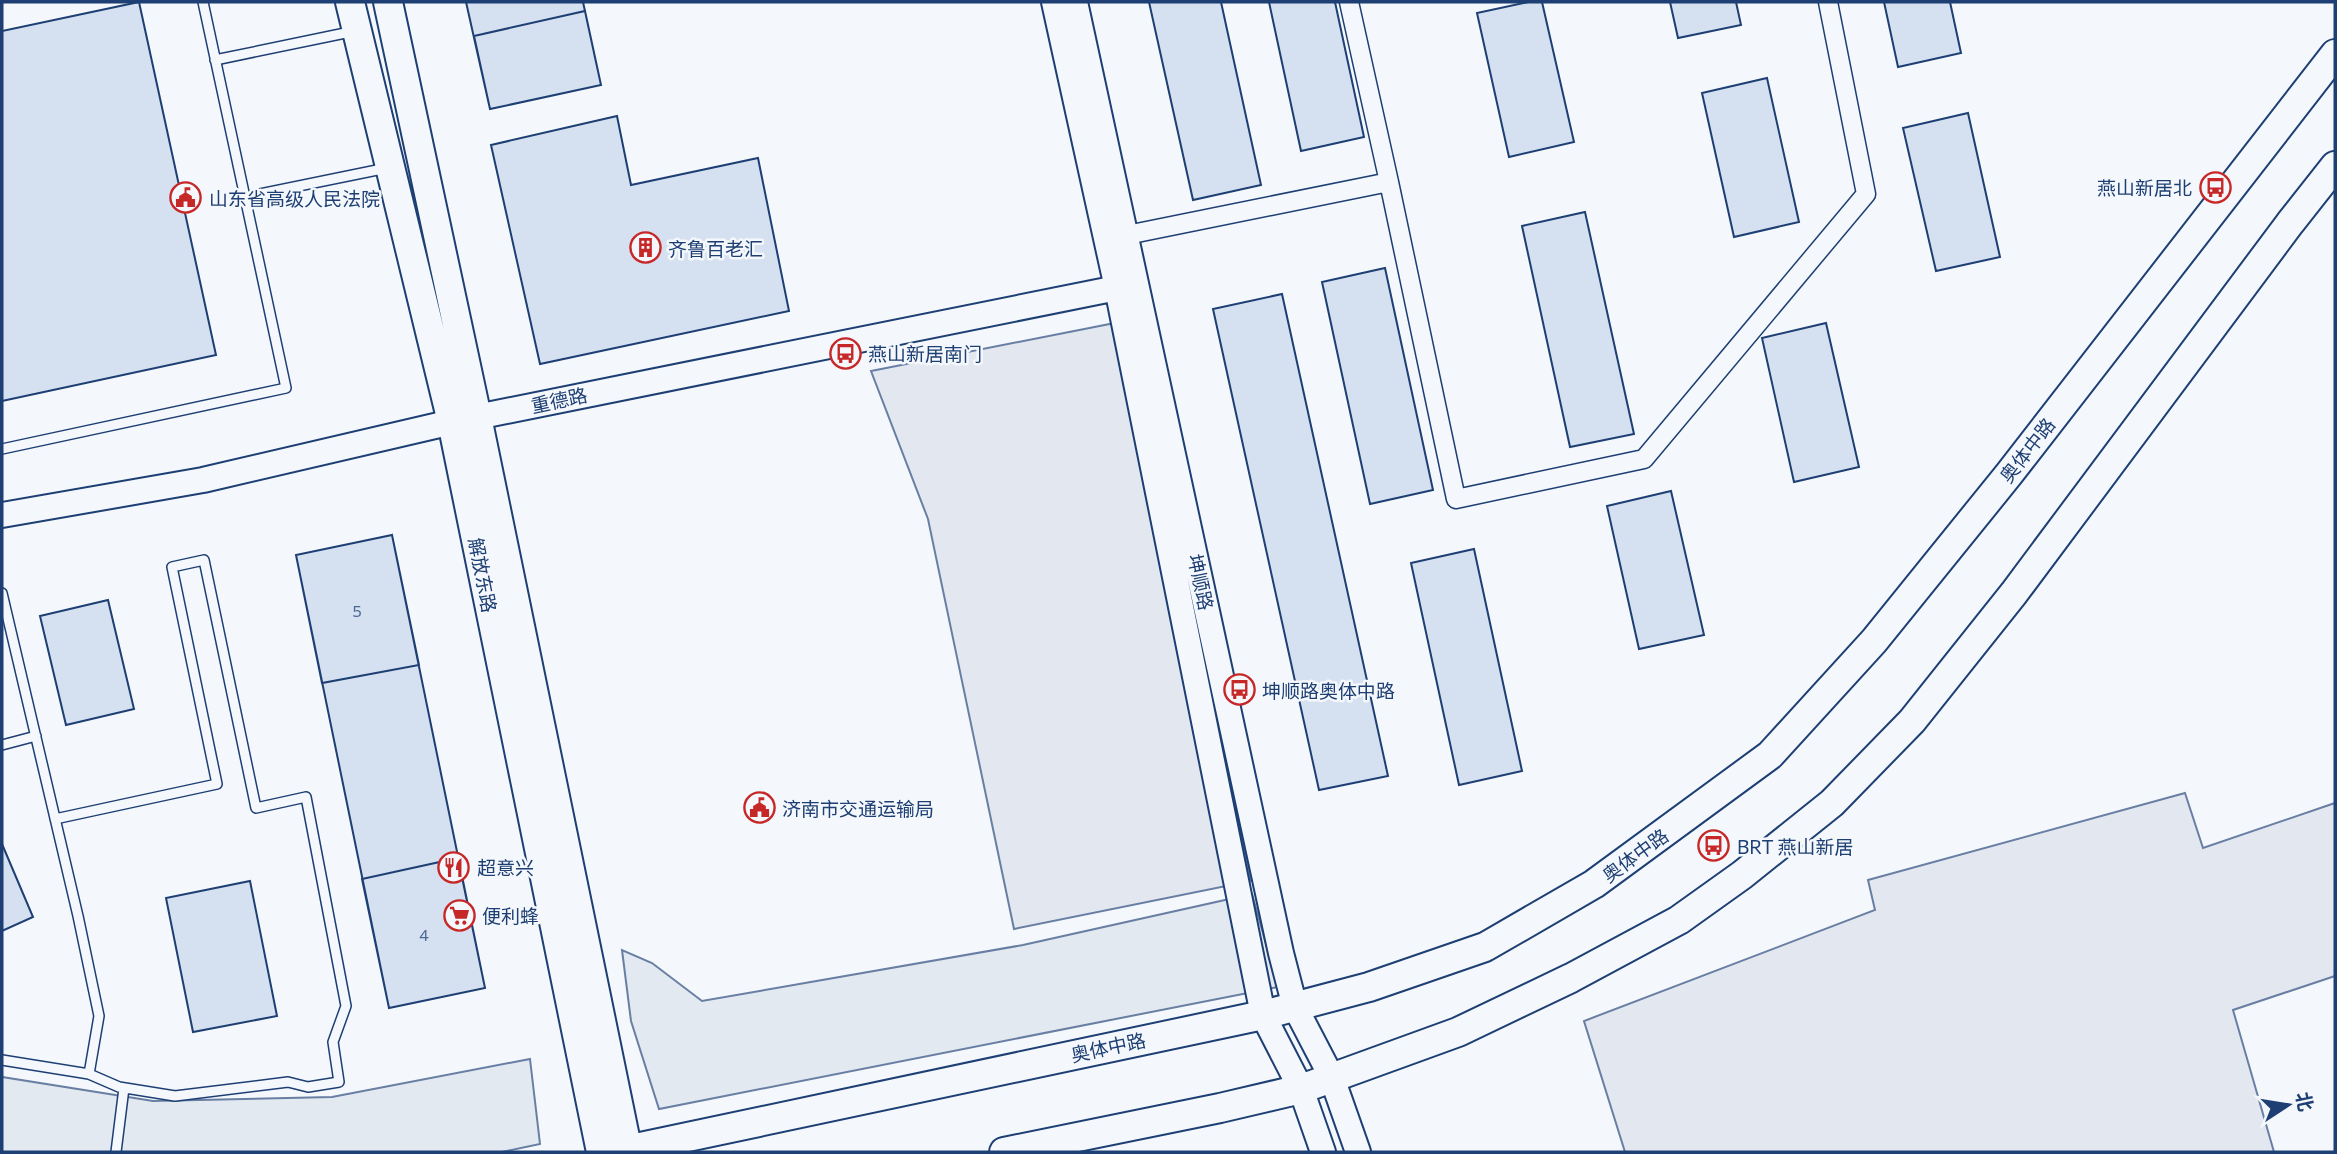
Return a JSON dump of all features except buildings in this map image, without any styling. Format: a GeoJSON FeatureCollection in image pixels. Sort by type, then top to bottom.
{"type":"FeatureCollection","features":[{"type":"Feature","properties":{"kind":"main road","name":"解放东路"},"geometry":{"type":"LineString","coordinates":[[350,2],[390,167],[465,419]]}},
{"type":"Feature","properties":{"kind":"main road","name":"解放东路"},"geometry":{"type":"LineString","coordinates":[[388,2],[465,419],[618,1151]]}},
{"type":"Feature","properties":{"kind":"main road","name":"奥体中路"},"geometry":{"type":"LineString","coordinates":[[618,1151],[1263,1015],[1370,987],[1485,947],[1594,884],[1770,755],[1874,641],[2017,463],[2335,54]]}},
{"type":"Feature","properties":{"kind":"main road"},"geometry":{"type":"LineString","coordinates":[[1004,1152],[1301,1089],[1458,1032],[1571,978],[1667,926],[1742,875],[1832,803],[1912,721],[1997,615],[2335,166]]}},
{"type":"Feature","properties":{"kind":"street","name":"坤顺路"},"geometry":{"type":"LineString","coordinates":[[1054,2],[1116,237],[1295,1007],[1332,1078],[1358,1152]]}},
{"type":"Feature","properties":{"kind":"street","name":"坤顺路"},"geometry":{"type":"LineString","coordinates":[[1075,2],[1116,237],[1117,288],[1263,1015],[1301,1089],[1322,1152]]}},
{"type":"Feature","properties":{"kind":"street"},"geometry":{"type":"LineString","coordinates":[[1349,2],[1456,499],[1644,459],[1866,194],[1828,2]]}},
{"type":"Feature","properties":{"kind":"street"},"geometry":{"type":"LineString","coordinates":[[1116,237],[1389,182]]}},
{"type":"Feature","properties":{"kind":"street","name":"重德路"},"geometry":{"type":"LineString","coordinates":[[2,515],[204,480],[465,419],[1117,288]]}},
{"type":"Feature","properties":{"kind":"lane"},"geometry":{"type":"LineString","coordinates":[[2,449],[286,388],[203,2]]}},
{"type":"Feature","properties":{"kind":"lane"},"geometry":{"type":"LineString","coordinates":[[215,60],[356,31]]}},
{"type":"Feature","properties":{"kind":"lane"},"geometry":{"type":"LineString","coordinates":[[245,197],[390,167]]}},
{"type":"Feature","properties":{"kind":"lane"},"geometry":{"type":"LineString","coordinates":[[2,1060],[89,1074],[124,1088],[176,1096],[288,1082],[309,1087],[339,1082],[333,1042],[345,1006],[306,797],[256,808],[204,560],[172,566],[217,784],[55,819]]}},
{"type":"Feature","properties":{"kind":"lane"},"geometry":{"type":"LineString","coordinates":[[2,593],[99,1016],[89,1074]]}},
{"type":"Feature","properties":{"kind":"lane"},"geometry":{"type":"LineString","coordinates":[[2,746],[36,736]]}},
{"type":"Feature","properties":{"kind":"lane"},"geometry":{"type":"LineString","coordinates":[[116,1152],[124,1088]]}},
{"type":"Feature","properties":{"kind":"shaded area"},"geometry":{"type":"Polygon","coordinates":[[[1125,321],[1251,881],[1014,929],[928,519],[871,371],[1125,321]]]}},
{"type":"Feature","properties":{"kind":"shaded area"},"geometry":{"type":"Polygon","coordinates":[[[2185,793],[2203,848],[2335,803],[2335,976],[2233,1010],[2274,1152],[1625,1152],[1584,1021],[1875,910],[1868,880],[2185,793]]]}},
{"type":"Feature","properties":{"kind":"shaded area"},"geometry":{"type":"Polygon","coordinates":[[[1252,894],[1278,987],[659,1109],[631,1021],[622,950],[652,963],[702,1001],[1023,945],[1252,894]]]}},
{"type":"Feature","properties":{"kind":"shaded area"},"geometry":{"type":"Polygon","coordinates":[[[530,1059],[540,1144],[502,1152],[2,1152],[2,1077],[153,1101],[332,1097],[530,1059]]]}},
{"type":"Feature","properties":{"kind":"place","name":"燕山新居北"},"geometry":{"type":"Point","coordinates":[2215,187]}},
{"type":"Feature","properties":{"kind":"place","name":"山东省高级人民法院"},"geometry":{"type":"Point","coordinates":[186,198]}},
{"type":"Feature","properties":{"kind":"place","name":"齐鲁百老汇"},"geometry":{"type":"Point","coordinates":[645,248]}},
{"type":"Feature","properties":{"kind":"place","name":"燕山新居南门"},"geometry":{"type":"Point","coordinates":[845,353]}},
{"type":"Feature","properties":{"kind":"place","name":"坤顺路奥体中路"},"geometry":{"type":"Point","coordinates":[1239,690]}},
{"type":"Feature","properties":{"kind":"place","name":"济南市交通运输局"},"geometry":{"type":"Point","coordinates":[759,808]}},
{"type":"Feature","properties":{"kind":"place","name":"BRT 燕山新居"},"geometry":{"type":"Point","coordinates":[1714,846]}},
{"type":"Feature","properties":{"kind":"place","name":"超意兴"},"geometry":{"type":"Point","coordinates":[454,867]}},
{"type":"Feature","properties":{"kind":"place","name":"便利蜂"},"geometry":{"type":"Point","coordinates":[459,915]}}]}
